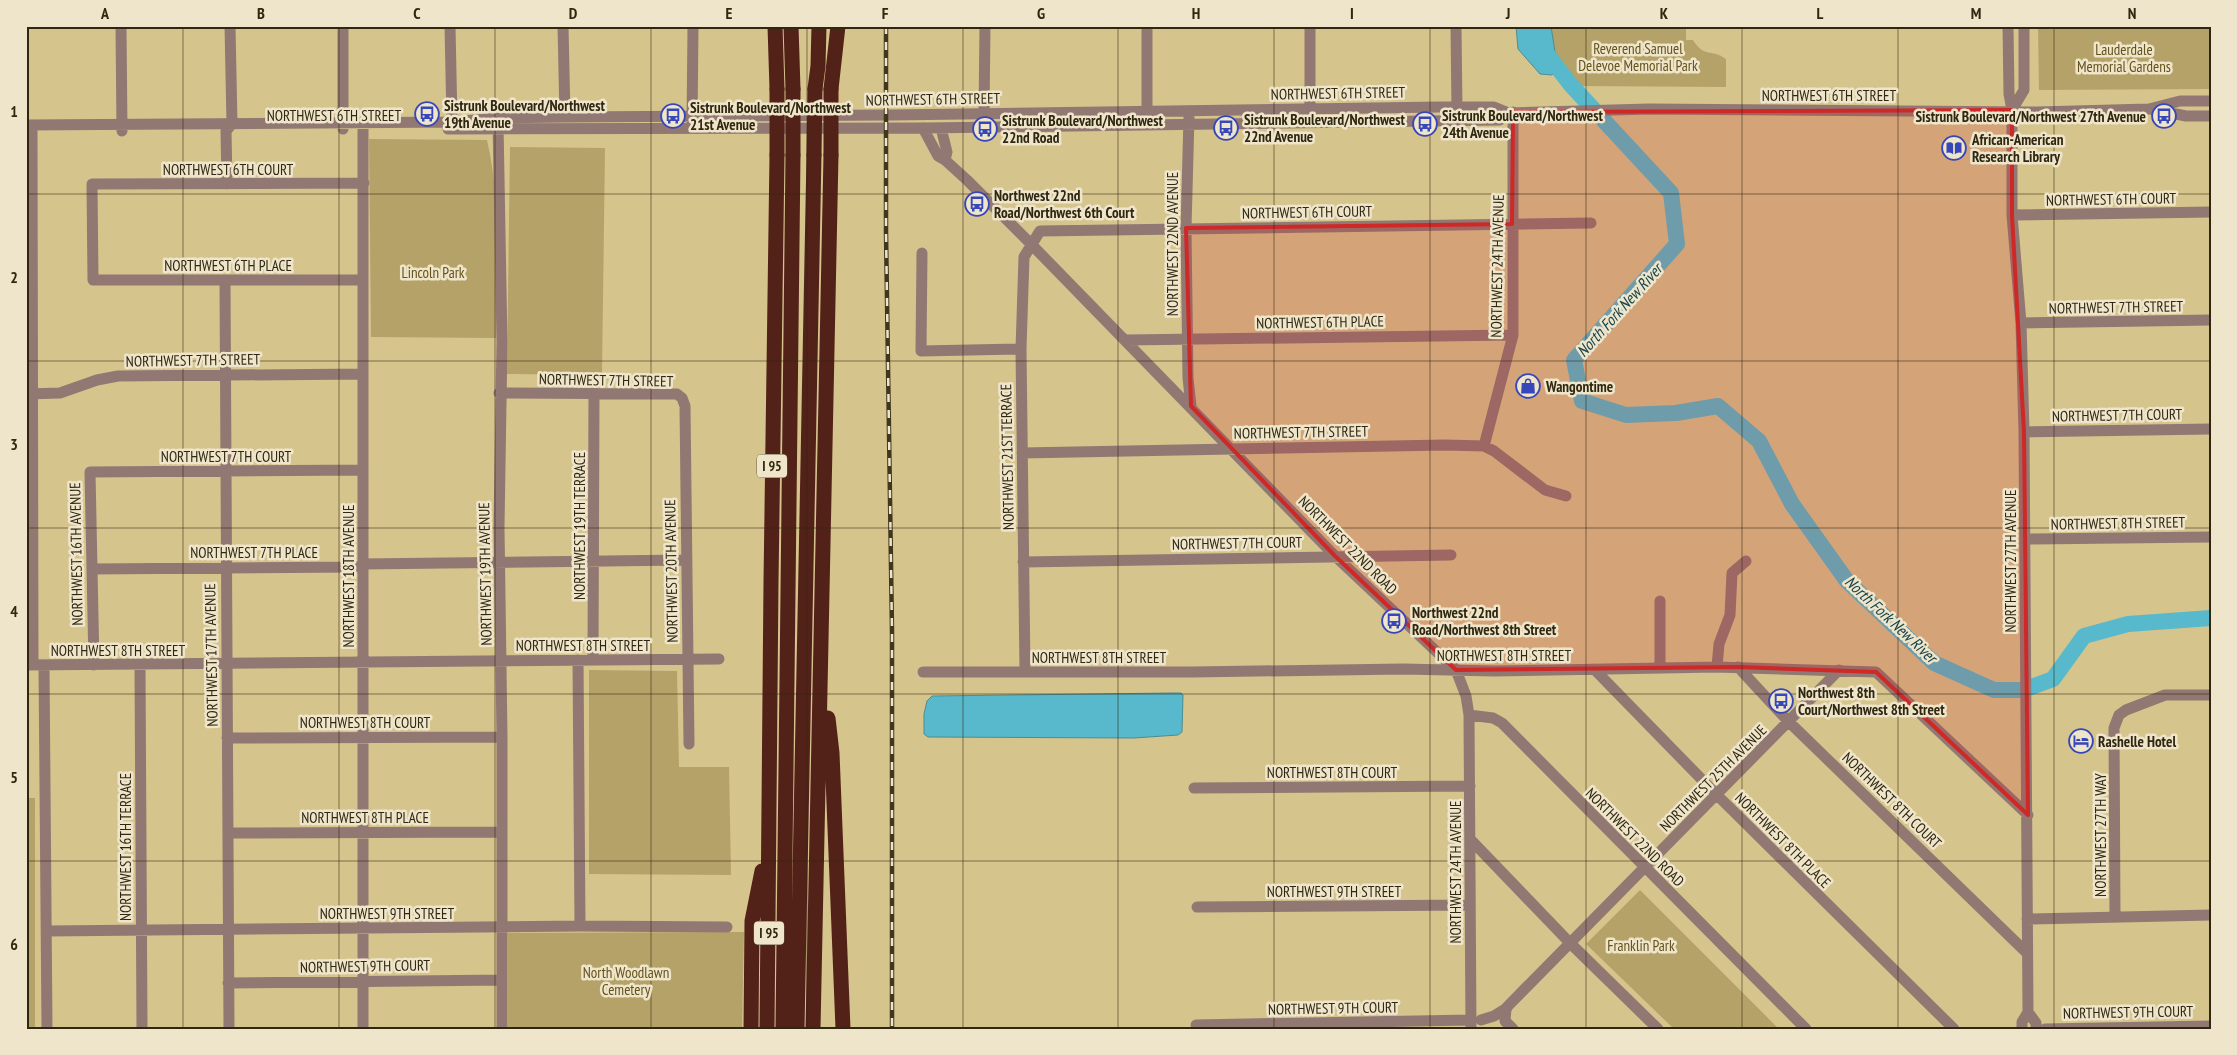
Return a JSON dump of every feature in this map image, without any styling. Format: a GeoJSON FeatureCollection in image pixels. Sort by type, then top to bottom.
{"type":"FeatureCollection","features":[{"type":"Feature","properties":{"kind":"highway","name":"I 95"},"geometry":{"type":"LineString","coordinates":[[768,1029],[770,610],[777,155],[776,26]]}},
{"type":"Feature","properties":{"kind":"highway"},"geometry":{"type":"LineString","coordinates":[[783,1029],[793,155],[791,26]]}},
{"type":"Feature","properties":{"kind":"highway"},"geometry":{"type":"LineString","coordinates":[[792,57],[795,26]]}},
{"type":"Feature","properties":{"kind":"highway"},"geometry":{"type":"LineString","coordinates":[[798,1029],[814,155],[814,26]]}},
{"type":"Feature","properties":{"kind":"highway"},"geometry":{"type":"LineString","coordinates":[[815,89],[818,66],[819,26]]}},
{"type":"Feature","properties":{"kind":"highway"},"geometry":{"type":"LineString","coordinates":[[813,1029],[822,670],[832,26]]}},
{"type":"Feature","properties":{"kind":"highway"},"geometry":{"type":"LineString","coordinates":[[831,89],[838,26]]}},
{"type":"Feature","properties":{"kind":"highway"},"geometry":{"type":"LineString","coordinates":[[822,670],[832,753],[843,1029]]}},
{"type":"Feature","properties":{"kind":"highway"},"geometry":{"type":"LineString","coordinates":[[751,1029],[752,921],[770,838]]}},
{"type":"Feature","properties":{"kind":"street"},"geometry":{"type":"LineString","coordinates":[[121,26],[122,128]]}},
{"type":"Feature","properties":{"kind":"street"},"geometry":{"type":"LineString","coordinates":[[227,184],[230,26]]}},
{"type":"Feature","properties":{"kind":"street"},"geometry":{"type":"LineString","coordinates":[[343,26],[343,126]]}},
{"type":"Feature","properties":{"kind":"street"},"geometry":{"type":"LineString","coordinates":[[450,26],[452,122]]}},
{"type":"Feature","properties":{"kind":"street"},"geometry":{"type":"LineString","coordinates":[[563,26],[565,117]]}},
{"type":"Feature","properties":{"kind":"street"},"geometry":{"type":"LineString","coordinates":[[692,26],[693,123]]}},
{"type":"Feature","properties":{"kind":"street"},"geometry":{"type":"LineString","coordinates":[[984,26],[984,113]]}},
{"type":"Feature","properties":{"kind":"street"},"geometry":{"type":"LineString","coordinates":[[1147,26],[1147,125]]}},
{"type":"Feature","properties":{"kind":"street"},"geometry":{"type":"LineString","coordinates":[[1310,26],[1310,122]]}},
{"type":"Feature","properties":{"kind":"street"},"geometry":{"type":"LineString","coordinates":[[1456,26],[1457,120]]}},
{"type":"Feature","properties":{"kind":"street","name":"NORTHWEST 27TH AVENUE"},"geometry":{"type":"LineString","coordinates":[[2008,26],[2009,94],[2012,110],[2012,216],[2021,323],[2024,432],[2028,1012],[2022,1022],[2022,1029]]}},
{"type":"Feature","properties":{"kind":"street","name":"NORTHWEST 27TH AVENUE"},"geometry":{"type":"LineString","coordinates":[[2012,110],[2024,90],[2024,26]]}},
{"type":"Feature","properties":{"kind":"street","name":"NORTHWEST 6TH STREET"},"geometry":{"type":"LineString","coordinates":[[2149,109],[2180,101],[2211,101]]}},
{"type":"Feature","properties":{"kind":"street","name":"NORTHWEST 6TH STREET"},"geometry":{"type":"LineString","coordinates":[[29,129],[693,123],[984,113],[1456,106],[1494,107],[1511,113],[1648,110],[2149,109],[2186,116],[2211,116]]}},
{"type":"Feature","properties":{"kind":"street","name":"NORTHWEST 22ND AVENUE"},"geometry":{"type":"LineString","coordinates":[[1189,110],[1186,228],[1188,378],[1191,406]]}},
{"type":"Feature","properties":{"kind":"street","name":"NORTHWEST 6TH STREET"},"geometry":{"type":"LineString","coordinates":[[363,126],[452,122],[498,124],[565,117],[693,123],[941,128],[1500,120],[1511,113]]}},
{"type":"Feature","properties":{"kind":"street","name":"NORTHWEST 24TH AVENUE"},"geometry":{"type":"LineString","coordinates":[[1484,446],[1513,335],[1511,113]]}},
{"type":"Feature","properties":{"kind":"street","name":"NORTHWEST 19TH AVENUE"},"geometry":{"type":"LineString","coordinates":[[498,124],[502,342],[499,393],[502,1029]]}},
{"type":"Feature","properties":{"kind":"street","name":"NORTHWEST 18TH AVENUE"},"geometry":{"type":"LineString","coordinates":[[363,126],[362,374],[365,833],[363,1029]]}},
{"type":"Feature","properties":{"kind":"street","name":"NORTHWEST 22ND ROAD"},"geometry":{"type":"LineString","coordinates":[[923,128],[932,149],[938,156],[945,160],[1032,244],[1178,392],[1335,556],[1456,670],[1466,696],[1469,715],[1493,718],[1502,723],[1806,1029]]}},
{"type":"Feature","properties":{"kind":"street"},"geometry":{"type":"LineString","coordinates":[[941,128],[947,152],[945,160]]}},
{"type":"Feature","properties":{"kind":"street"},"geometry":{"type":"LineString","coordinates":[[29,129],[29,394],[34,665],[47,931],[47,1029]]}},
{"type":"Feature","properties":{"kind":"street","name":"NORTHWEST 6TH COURT"},"geometry":{"type":"LineString","coordinates":[[93,280],[92,184],[364,183]]}},
{"type":"Feature","properties":{"kind":"street","name":"NORTHWEST 6TH COURT"},"geometry":{"type":"LineString","coordinates":[[2012,216],[2211,212]]}},
{"type":"Feature","properties":{"kind":"street","name":"NORTHWEST 6TH COURT"},"geometry":{"type":"LineString","coordinates":[[1032,244],[1040,231],[1591,223]]}},
{"type":"Feature","properties":{"kind":"street","name":"NORTHWEST 21ST TERRACE"},"geometry":{"type":"LineString","coordinates":[[1025,671],[1021,350],[1024,257],[1032,244]]}},
{"type":"Feature","properties":{"kind":"street"},"geometry":{"type":"LineString","coordinates":[[922,253],[921,351],[1021,350]]}},
{"type":"Feature","properties":{"kind":"street","name":"NORTHWEST 6TH PLACE"},"geometry":{"type":"LineString","coordinates":[[93,280],[363,280]]}},
{"type":"Feature","properties":{"kind":"street","name":"NORTHWEST 17TH AVENUE"},"geometry":{"type":"LineString","coordinates":[[225,280],[229,1029]]}},
{"type":"Feature","properties":{"kind":"street","name":"NORTHWEST 7TH STREET"},"geometry":{"type":"LineString","coordinates":[[2021,323],[2211,320]]}},
{"type":"Feature","properties":{"kind":"street","name":"NORTHWEST 6TH PLACE"},"geometry":{"type":"LineString","coordinates":[[1127,340],[1513,335]]}},
{"type":"Feature","properties":{"kind":"street","name":"NORTHWEST 7TH STREET"},"geometry":{"type":"LineString","coordinates":[[29,394],[60,393],[97,380],[118,376],[362,374]]}},
{"type":"Feature","properties":{"kind":"street"},"geometry":{"type":"LineString","coordinates":[[1178,392],[1188,378]]}},
{"type":"Feature","properties":{"kind":"street","name":"NORTHWEST 7TH STREET"},"geometry":{"type":"LineString","coordinates":[[499,393],[594,392],[678,394],[682,398]]}},
{"type":"Feature","properties":{"kind":"street","name":"NORTHWEST 19TH TERRACE"},"geometry":{"type":"LineString","coordinates":[[593,660],[594,392]]}},
{"type":"Feature","properties":{"kind":"street","name":"NORTHWEST 20TH AVENUE"},"geometry":{"type":"LineString","coordinates":[[682,398],[684,406],[689,744]]}},
{"type":"Feature","properties":{"kind":"street","name":"NORTHWEST 7TH COURT"},"geometry":{"type":"LineString","coordinates":[[2024,432],[2211,429]]}},
{"type":"Feature","properties":{"kind":"street"},"geometry":{"type":"LineString","coordinates":[[1484,446],[1494,451],[1545,490],[1566,496]]}},
{"type":"Feature","properties":{"kind":"street","name":"NORTHWEST 7TH STREET"},"geometry":{"type":"LineString","coordinates":[[1022,452],[1484,446]]}},
{"type":"Feature","properties":{"kind":"street","name":"NORTHWEST 7TH COURT"},"geometry":{"type":"LineString","coordinates":[[90,472],[363,470]]}},
{"type":"Feature","properties":{"kind":"street","name":"NORTHWEST 16TH AVENUE"},"geometry":{"type":"LineString","coordinates":[[90,472],[94,666]]}},
{"type":"Feature","properties":{"kind":"street","name":"NORTHWEST 8TH STREET"},"geometry":{"type":"LineString","coordinates":[[2025,539],[2211,537]]}},
{"type":"Feature","properties":{"kind":"street","name":"NORTHWEST 7TH COURT"},"geometry":{"type":"LineString","coordinates":[[1024,562],[1451,555]]}},
{"type":"Feature","properties":{"kind":"street","name":"NORTHWEST 7TH PLACE"},"geometry":{"type":"LineString","coordinates":[[92,569],[356,567],[363,564],[685,560]]}},
{"type":"Feature","properties":{"kind":"street"},"geometry":{"type":"LineString","coordinates":[[1717,667],[1719,644],[1730,614],[1732,573],[1746,561]]}},
{"type":"Feature","properties":{"kind":"street"},"geometry":{"type":"LineString","coordinates":[[1660,601],[1660,667]]}},
{"type":"Feature","properties":{"kind":"street","name":"NORTHWEST 8TH STREET"},"geometry":{"type":"LineString","coordinates":[[34,665],[140,666],[354,663],[364,661],[719,659]]}},
{"type":"Feature","properties":{"kind":"street"},"geometry":{"type":"LineString","coordinates":[[578,660],[580,926]]}},
{"type":"Feature","properties":{"kind":"street","name":"NORTHWEST 16TH TERRACE"},"geometry":{"type":"LineString","coordinates":[[140,666],[142,1029]]}},
{"type":"Feature","properties":{"kind":"street","name":"NORTHWEST 8TH STREET"},"geometry":{"type":"LineString","coordinates":[[923,672],[1193,672],[1660,667],[1738,667],[1876,672],[2028,815]]}},
{"type":"Feature","properties":{"kind":"street","name":"NORTHWEST 8TH COURT"},"geometry":{"type":"LineString","coordinates":[[1738,667],[1789,722],[2027,953]]}},
{"type":"Feature","properties":{"kind":"street","name":"NORTHWEST 8TH PLACE"},"geometry":{"type":"LineString","coordinates":[[1594,669],[1717,795],[1954,1029]]}},
{"type":"Feature","properties":{"kind":"street","name":"NORTHWEST 25TH AVENUE"},"geometry":{"type":"LineString","coordinates":[[1508,1018],[1570,943],[1838,670]]}},
{"type":"Feature","properties":{"kind":"street","name":"NORTHWEST 27TH WAY"},"geometry":{"type":"LineString","coordinates":[[2116,916],[2114,728],[2119,715],[2126,710],[2165,695],[2211,695]]}},
{"type":"Feature","properties":{"kind":"street","name":"NORTHWEST 24TH AVENUE"},"geometry":{"type":"LineString","coordinates":[[1469,715],[1470,905],[1474,1023]]}},
{"type":"Feature","properties":{"kind":"street","name":"NORTHWEST 8TH COURT"},"geometry":{"type":"LineString","coordinates":[[227,738],[364,736],[502,737]]}},
{"type":"Feature","properties":{"kind":"street","name":"NORTHWEST 8TH COURT"},"geometry":{"type":"LineString","coordinates":[[1194,788],[1470,786]]}},
{"type":"Feature","properties":{"kind":"street","name":"NORTHWEST 8TH PLACE"},"geometry":{"type":"LineString","coordinates":[[228,833],[502,832]]}},
{"type":"Feature","properties":{"kind":"street"},"geometry":{"type":"LineString","coordinates":[[1471,840],[1570,943],[1658,1029]]}},
{"type":"Feature","properties":{"kind":"street","name":"NORTHWEST 9TH STREET"},"geometry":{"type":"LineString","coordinates":[[1197,907],[1470,905]]}},
{"type":"Feature","properties":{"kind":"street"},"geometry":{"type":"LineString","coordinates":[[2027,919],[2116,916],[2211,916]]}},
{"type":"Feature","properties":{"kind":"street","name":"NORTHWEST 9TH STREET"},"geometry":{"type":"LineString","coordinates":[[47,931],[580,926],[727,927]]}},
{"type":"Feature","properties":{"kind":"street","name":"NORTHWEST 9TH COURT"},"geometry":{"type":"LineString","coordinates":[[228,983],[502,980]]}},
{"type":"Feature","properties":{"kind":"street","name":"NORTHWEST 27TH AVENUE"},"geometry":{"type":"LineString","coordinates":[[2028,1012],[2036,1023],[2036,1029]]}},
{"type":"Feature","properties":{"kind":"street","name":"NORTHWEST 9TH COURT"},"geometry":{"type":"LineString","coordinates":[[1196,1025],[1474,1023],[1494,1016],[1508,1018]]}},
{"type":"Feature","properties":{"kind":"street","name":"NORTHWEST 9TH COURT"},"geometry":{"type":"LineString","coordinates":[[2045,1029],[2211,1026]]}},
{"type":"Feature","properties":{"kind":"highlighted area"},"geometry":{"type":"Polygon","coordinates":[[[2012,110],[2012,215],[2024,432],[2028,815],[1876,672],[1738,667],[1456,670],[1335,556],[1191,406],[1186,228],[1512,224],[1513,112],[2012,110]]]}},
{"type":"Feature","properties":{"kind":"green space","name":"Reverend Samuel Delevoe Memorial Park"},"geometry":{"type":"Polygon","coordinates":[[[1551,26],[1686,26],[1686,40],[1693,40],[1701,49],[1726,59],[1726,87],[1576,86],[1555,52],[1551,26]]]}},
{"type":"Feature","properties":{"kind":"green space","name":"Lauderdale Memorial Gardens"},"geometry":{"type":"Polygon","coordinates":[[[2038,26],[2211,26],[2211,89],[2039,90],[2038,26]]]}},
{"type":"Feature","properties":{"kind":"green space","name":"Lincoln Park"},"geometry":{"type":"Polygon","coordinates":[[[369,139],[487,140],[495,189],[496,338],[371,337],[369,139]]]}},
{"type":"Feature","properties":{"kind":"green space"},"geometry":{"type":"Polygon","coordinates":[[[510,147],[605,148],[602,375],[507,374],[510,147]]]}},
{"type":"Feature","properties":{"kind":"green space"},"geometry":{"type":"Polygon","coordinates":[[[589,670],[677,671],[679,767],[729,767],[731,875],[589,874],[589,670]]]}},
{"type":"Feature","properties":{"kind":"green space"},"geometry":{"type":"Polygon","coordinates":[[[26,798],[35,798],[35,1029],[26,1029],[26,798]]]}},
{"type":"Feature","properties":{"kind":"green space","name":"Franklin Park"},"geometry":{"type":"Polygon","coordinates":[[[1640,890],[1779,1029],[1674,1029],[1586,944],[1640,890]]]}},
{"type":"Feature","properties":{"kind":"green space","name":"North Woodlawn Cemetery"},"geometry":{"type":"Polygon","coordinates":[[[744,932],[742,1029],[508,1029],[508,933],[744,932]]]}},
{"type":"Feature","properties":{"kind":"water"},"geometry":{"type":"Polygon","coordinates":[[[1516,26],[1551,26],[1555,52],[1563,64],[1552,75],[1540,74],[1518,49],[1516,26]]]}},
{"type":"Feature","properties":{"kind":"water"},"geometry":{"type":"Polygon","coordinates":[[[1181,693],[1183,695],[1182,732],[1178,735],[1134,738],[928,737],[924,734],[924,714],[927,701],[932,696],[1181,693]]]}},
{"type":"Feature","properties":{"kind":"waterway","name":"North Fork New River"},"geometry":{"type":"LineString","coordinates":[[1541,26],[1544,50],[1570,84],[1671,193],[1677,244],[1574,360],[1582,401],[1626,415],[1676,413],[1718,406],[1759,441],[1792,504],[1847,581],[1934,663],[1994,690],[2023,690],[2053,679],[2084,636],[2128,624],[2211,618]]}},
{"type":"Feature","properties":{"kind":"railway"},"geometry":{"type":"LineString","coordinates":[[886,26],[886,232],[892,631],[892,1029]]}},
{"type":"Feature","properties":{"kind":"place","name":"Sistrunk Boulevard/Northwest 19th Avenue"},"geometry":{"type":"Point","coordinates":[427,114]}},
{"type":"Feature","properties":{"kind":"place","name":"Sistrunk Boulevard/Northwest 21st Avenue"},"geometry":{"type":"Point","coordinates":[673,116]}},
{"type":"Feature","properties":{"kind":"place","name":"Sistrunk Boulevard/Northwest 27th Avenue"},"geometry":{"type":"Point","coordinates":[2164,116]}},
{"type":"Feature","properties":{"kind":"place","name":"Sistrunk Boulevard/Northwest 24th Avenue"},"geometry":{"type":"Point","coordinates":[1425,124]}},
{"type":"Feature","properties":{"kind":"place","name":"Sistrunk Boulevard/Northwest 22nd Avenue"},"geometry":{"type":"Point","coordinates":[1226,128]}},
{"type":"Feature","properties":{"kind":"place","name":"Sistrunk Boulevard/Northwest 22nd Road"},"geometry":{"type":"Point","coordinates":[985,129]}},
{"type":"Feature","properties":{"kind":"place","name":"African-American Research Library"},"geometry":{"type":"Point","coordinates":[1954,148]}},
{"type":"Feature","properties":{"kind":"place","name":"Northwest 22nd Road/Northwest 6th Court"},"geometry":{"type":"Point","coordinates":[977,204]}},
{"type":"Feature","properties":{"kind":"place","name":"Wangontime"},"geometry":{"type":"Point","coordinates":[1528,386]}},
{"type":"Feature","properties":{"kind":"place","name":"Northwest 22nd Road/Northwest 8th Street"},"geometry":{"type":"Point","coordinates":[1394,621]}},
{"type":"Feature","properties":{"kind":"place","name":"Northwest 8th Court/Northwest 8th Street"},"geometry":{"type":"Point","coordinates":[1781,701]}},
{"type":"Feature","properties":{"kind":"place","name":"Rashelle Hotel"},"geometry":{"type":"Point","coordinates":[2081,741]}}]}
